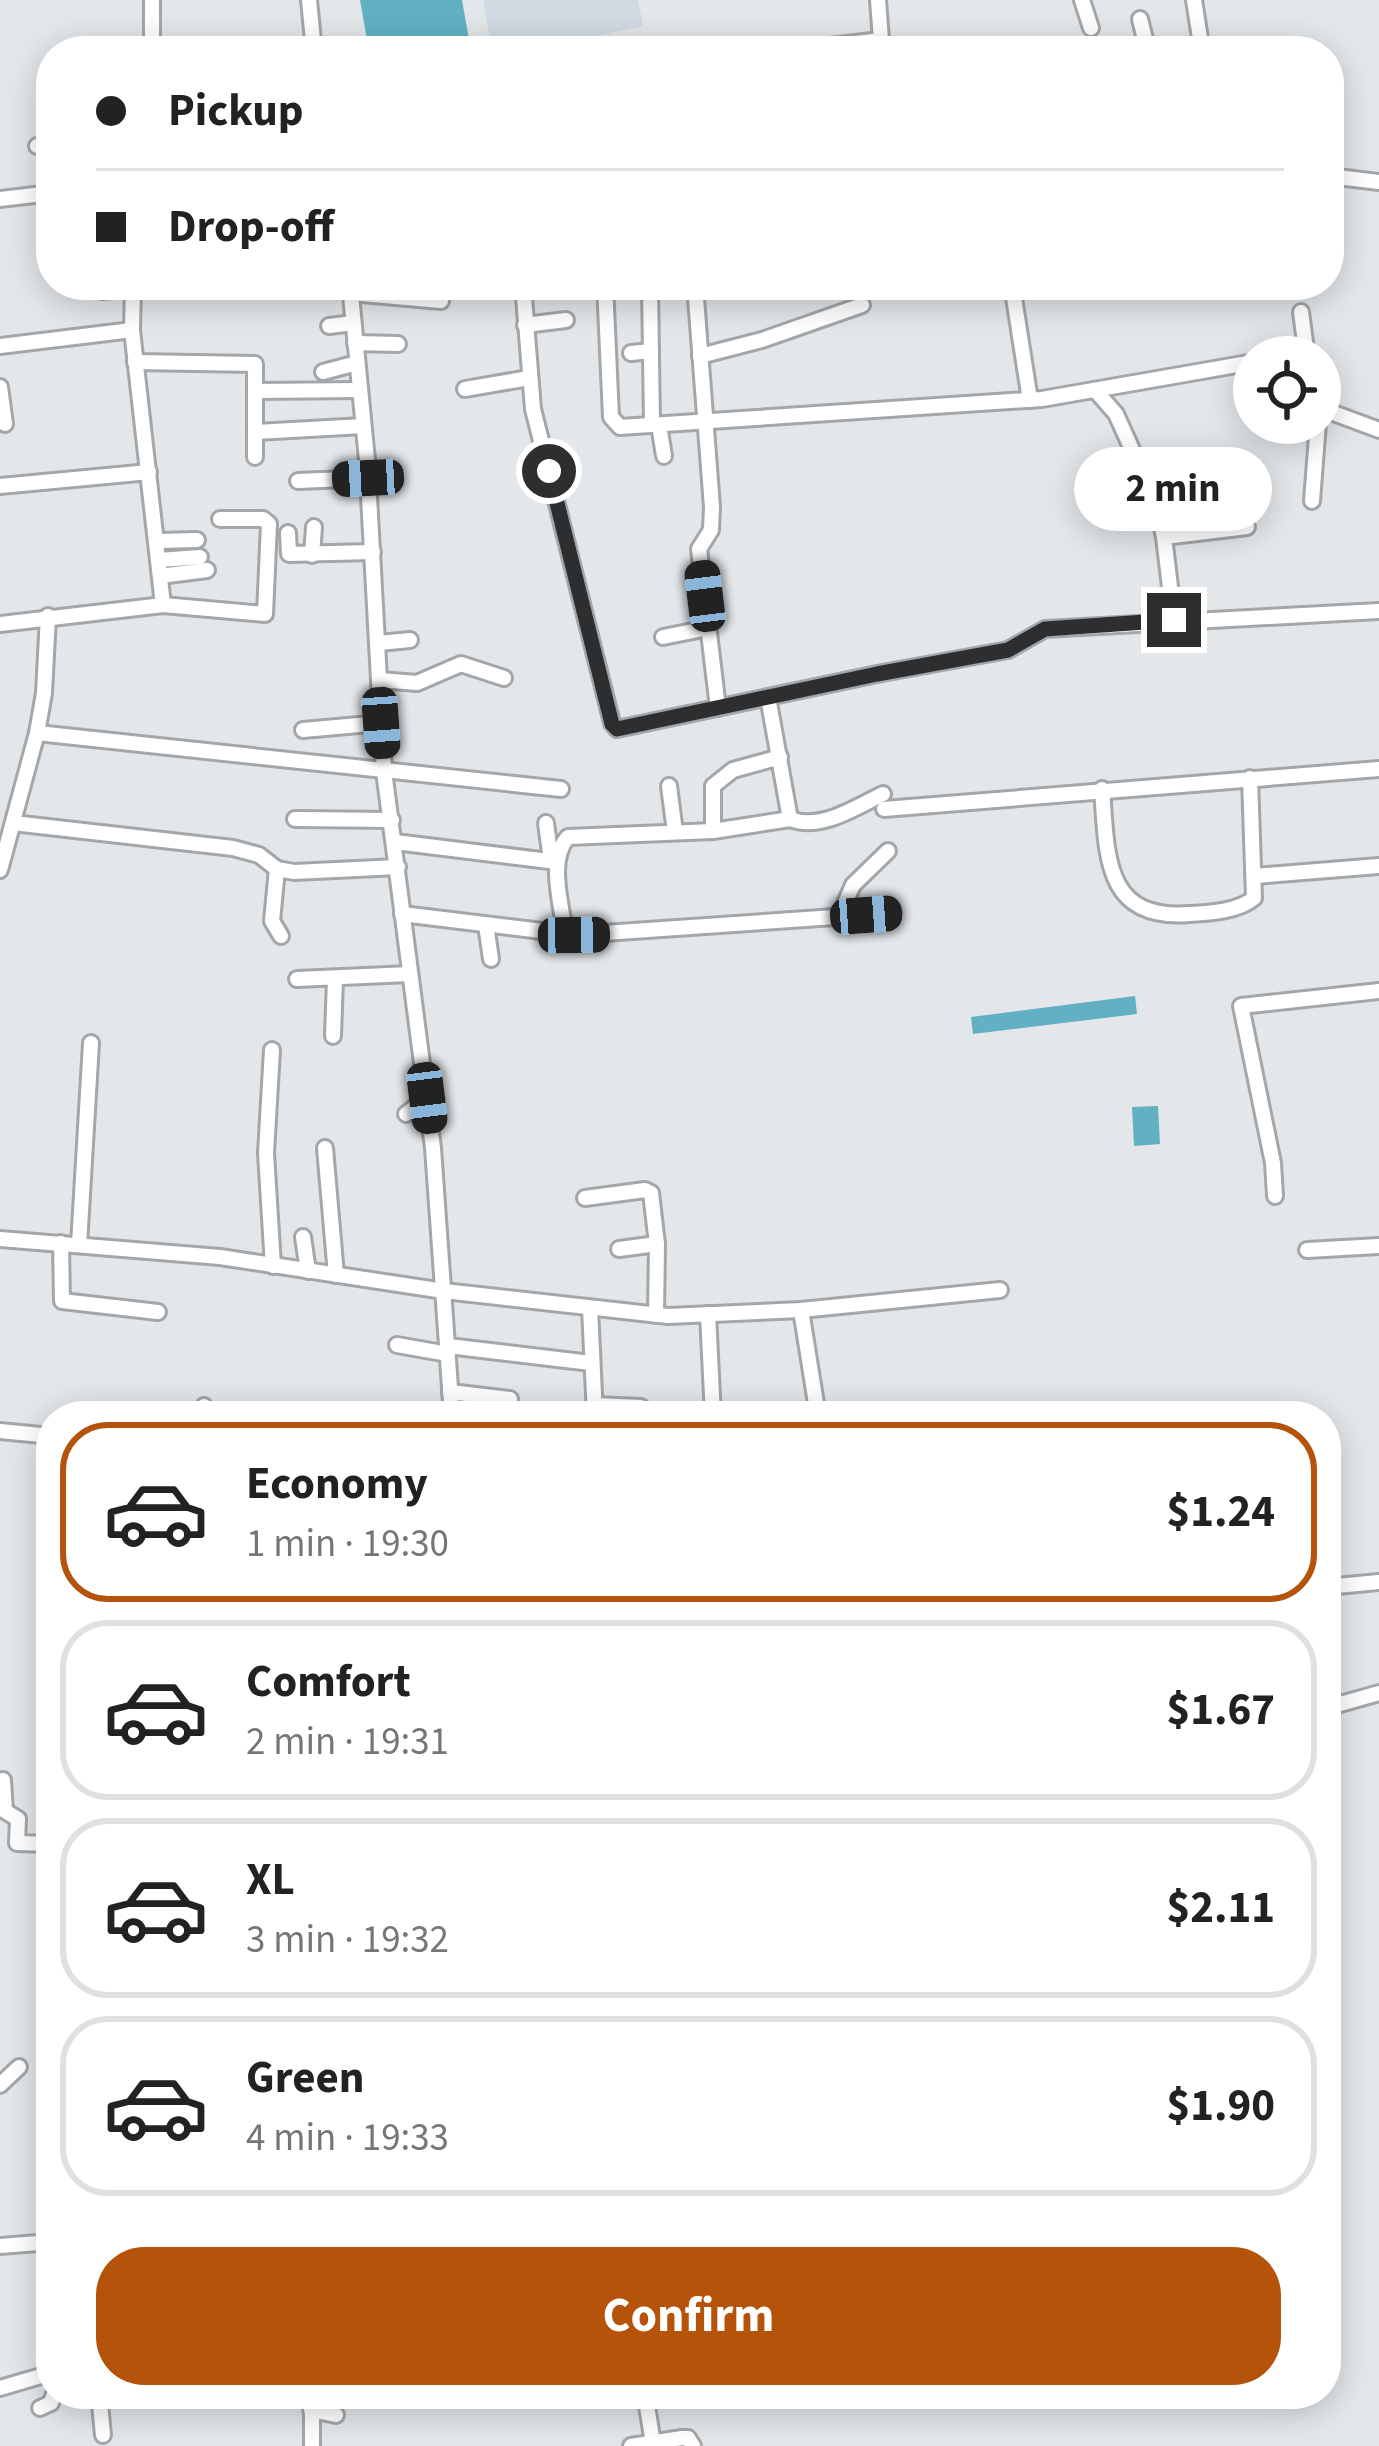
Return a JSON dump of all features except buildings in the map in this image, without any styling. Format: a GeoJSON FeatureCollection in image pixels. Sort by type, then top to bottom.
{"type":"FeatureCollection","features":[{"type":"Feature","properties":{"kind":"street"},"geometry":{"type":"LineString","coordinates":[[152,0],[152,36]]}},
{"type":"Feature","properties":{"kind":"street"},"geometry":{"type":"LineString","coordinates":[[309,0],[313,36]]}},
{"type":"Feature","properties":{"kind":"street"},"geometry":{"type":"LineString","coordinates":[[878,0],[881,36]]}},
{"type":"Feature","properties":{"kind":"street"},"geometry":{"type":"LineString","coordinates":[[1082,0],[1090,28]]}},
{"type":"Feature","properties":{"kind":"street"},"geometry":{"type":"LineString","coordinates":[[1194,0],[1200,36]]}},
{"type":"Feature","properties":{"kind":"street"},"geometry":{"type":"LineString","coordinates":[[1140,19],[1144,36]]}},
{"type":"Feature","properties":{"kind":"street"},"geometry":{"type":"LineString","coordinates":[[1344,178],[1379,182]]}},
{"type":"Feature","properties":{"kind":"street"},"geometry":{"type":"LineString","coordinates":[[0,199],[36,195]]}},
{"type":"Feature","properties":{"kind":"street"},"geometry":{"type":"LineString","coordinates":[[133,300],[135,362],[163,605]]}},
{"type":"Feature","properties":{"kind":"street"},"geometry":{"type":"LineString","coordinates":[[351,300],[368,478],[384,771],[427,1098],[451,1401]]}},
{"type":"Feature","properties":{"kind":"street"},"geometry":{"type":"LineString","coordinates":[[434,300],[442,301]]}},
{"type":"Feature","properties":{"kind":"street"},"geometry":{"type":"LineString","coordinates":[[524,300],[529,378],[540,441],[559,501],[612,724],[621,730],[1008,650],[1045,629],[1379,611]]}},
{"type":"Feature","properties":{"kind":"street"},"geometry":{"type":"LineString","coordinates":[[606,300],[611,417],[620,427],[1030,400],[1233,366]]}},
{"type":"Feature","properties":{"kind":"street"},"geometry":{"type":"LineString","coordinates":[[650,300],[656,425],[664,456]]}},
{"type":"Feature","properties":{"kind":"street"},"geometry":{"type":"LineString","coordinates":[[696,300],[711,530],[699,549],[718,708]]}},
{"type":"Feature","properties":{"kind":"street"},"geometry":{"type":"LineString","coordinates":[[1014,300],[1030,400]]}},
{"type":"Feature","properties":{"kind":"street"},"geometry":{"type":"LineString","coordinates":[[700,356],[862,305]]}},
{"type":"Feature","properties":{"kind":"street"},"geometry":{"type":"LineString","coordinates":[[1301,312],[1304,336]]}},
{"type":"Feature","properties":{"kind":"street"},"geometry":{"type":"LineString","coordinates":[[525,326],[566,320]]}},
{"type":"Feature","properties":{"kind":"street"},"geometry":{"type":"LineString","coordinates":[[329,326],[353,323]]}},
{"type":"Feature","properties":{"kind":"street"},"geometry":{"type":"LineString","coordinates":[[0,346],[132,330]]}},
{"type":"Feature","properties":{"kind":"street"},"geometry":{"type":"LineString","coordinates":[[355,343],[398,344]]}},
{"type":"Feature","properties":{"kind":"street"},"geometry":{"type":"LineString","coordinates":[[631,353],[651,350]]}},
{"type":"Feature","properties":{"kind":"street"},"geometry":{"type":"LineString","coordinates":[[135,362],[253,363],[255,457]]}},
{"type":"Feature","properties":{"kind":"street"},"geometry":{"type":"LineString","coordinates":[[323,372],[357,363]]}},
{"type":"Feature","properties":{"kind":"street"},"geometry":{"type":"LineString","coordinates":[[465,389],[529,378]]}},
{"type":"Feature","properties":{"kind":"street"},"geometry":{"type":"LineString","coordinates":[[0,387],[4,424]]}},
{"type":"Feature","properties":{"kind":"street"},"geometry":{"type":"LineString","coordinates":[[256,391],[360,390]]}},
{"type":"Feature","properties":{"kind":"street"},"geometry":{"type":"LineString","coordinates":[[1095,390],[1124,427],[1134,454],[1148,467],[1165,537],[1174,620]]}},
{"type":"Feature","properties":{"kind":"street"},"geometry":{"type":"LineString","coordinates":[[1341,416],[1379,430]]}},
{"type":"Feature","properties":{"kind":"street"},"geometry":{"type":"LineString","coordinates":[[256,432],[363,426]]}},
{"type":"Feature","properties":{"kind":"street"},"geometry":{"type":"LineString","coordinates":[[1312,500],[1316,444]]}},
{"type":"Feature","properties":{"kind":"street"},"geometry":{"type":"LineString","coordinates":[[0,486],[148,472]]}},
{"type":"Feature","properties":{"kind":"street"},"geometry":{"type":"LineString","coordinates":[[298,481],[368,478]]}},
{"type":"Feature","properties":{"kind":"street"},"geometry":{"type":"LineString","coordinates":[[0,623],[163,605],[265,614],[268,524],[263,519],[220,519]]}},
{"type":"Feature","properties":{"kind":"street"},"geometry":{"type":"LineString","coordinates":[[312,555],[314,527]]}},
{"type":"Feature","properties":{"kind":"street"},"geometry":{"type":"LineString","coordinates":[[1165,537],[1247,527]]}},
{"type":"Feature","properties":{"kind":"street"},"geometry":{"type":"LineString","coordinates":[[287,533],[290,554],[373,552]]}},
{"type":"Feature","properties":{"kind":"street"},"geometry":{"type":"LineString","coordinates":[[158,541],[197,540]]}},
{"type":"Feature","properties":{"kind":"street"},"geometry":{"type":"LineString","coordinates":[[160,568],[204,563]]}},
{"type":"Feature","properties":{"kind":"street"},"geometry":{"type":"LineString","coordinates":[[0,870],[37,733],[48,616]]}},
{"type":"Feature","properties":{"kind":"street"},"geometry":{"type":"LineString","coordinates":[[663,637],[708,628]]}},
{"type":"Feature","properties":{"kind":"street"},"geometry":{"type":"LineString","coordinates":[[379,643],[410,640]]}},
{"type":"Feature","properties":{"kind":"street"},"geometry":{"type":"LineString","coordinates":[[380,680],[416,683],[461,664],[504,678]]}},
{"type":"Feature","properties":{"kind":"street"},"geometry":{"type":"LineString","coordinates":[[768,698],[790,819]]}},
{"type":"Feature","properties":{"kind":"street"},"geometry":{"type":"LineString","coordinates":[[303,730],[381,723]]}},
{"type":"Feature","properties":{"kind":"street"},"geometry":{"type":"LineString","coordinates":[[37,733],[561,790]]}},
{"type":"Feature","properties":{"kind":"street"},"geometry":{"type":"LineString","coordinates":[[713,831],[713,786],[734,770],[780,757]]}},
{"type":"Feature","properties":{"kind":"street"},"geometry":{"type":"LineString","coordinates":[[554,861],[568,837],[713,831],[790,819],[800,823],[884,802],[1379,769]]}},
{"type":"Feature","properties":{"kind":"street"},"geometry":{"type":"LineString","coordinates":[[1102,789],[1114,881],[1147,911],[1164,916],[1242,906],[1254,898],[1250,778]]}},
{"type":"Feature","properties":{"kind":"street"},"geometry":{"type":"LineString","coordinates":[[669,786],[676,832]]}},
{"type":"Feature","properties":{"kind":"street"},"geometry":{"type":"LineString","coordinates":[[295,819],[392,820]]}},
{"type":"Feature","properties":{"kind":"street"},"geometry":{"type":"LineString","coordinates":[[13,823],[232,848],[294,872],[398,866]]}},
{"type":"Feature","properties":{"kind":"street"},"geometry":{"type":"LineString","coordinates":[[546,823],[565,934]]}},
{"type":"Feature","properties":{"kind":"street"},"geometry":{"type":"LineString","coordinates":[[395,842],[554,861]]}},
{"type":"Feature","properties":{"kind":"street"},"geometry":{"type":"LineString","coordinates":[[839,917],[853,885],[888,851]]}},
{"type":"Feature","properties":{"kind":"street"},"geometry":{"type":"LineString","coordinates":[[1255,876],[1379,866]]}},
{"type":"Feature","properties":{"kind":"street"},"geometry":{"type":"LineString","coordinates":[[277,869],[272,921],[281,936]]}},
{"type":"Feature","properties":{"kind":"street"},"geometry":{"type":"LineString","coordinates":[[402,914],[565,934],[605,934],[893,913]]}},
{"type":"Feature","properties":{"kind":"street"},"geometry":{"type":"LineString","coordinates":[[486,925],[490,959]]}},
{"type":"Feature","properties":{"kind":"street"},"geometry":{"type":"LineString","coordinates":[[298,979],[410,974]]}},
{"type":"Feature","properties":{"kind":"street"},"geometry":{"type":"LineString","coordinates":[[333,1036],[335,979]]}},
{"type":"Feature","properties":{"kind":"street"},"geometry":{"type":"LineString","coordinates":[[1275,1196],[1273,1163],[1241,1006],[1379,991]]}},
{"type":"Feature","properties":{"kind":"street"},"geometry":{"type":"LineString","coordinates":[[79,1245],[91,1042]]}},
{"type":"Feature","properties":{"kind":"street"},"geometry":{"type":"LineString","coordinates":[[272,1050],[266,1153],[274,1265]]}},
{"type":"Feature","properties":{"kind":"street"},"geometry":{"type":"LineString","coordinates":[[406,1114],[427,1098]]}},
{"type":"Feature","properties":{"kind":"street"},"geometry":{"type":"LineString","coordinates":[[325,1148],[336,1275]]}},
{"type":"Feature","properties":{"kind":"street"},"geometry":{"type":"LineString","coordinates":[[585,1198],[651,1193],[657,1244],[656,1315]]}},
{"type":"Feature","properties":{"kind":"street"},"geometry":{"type":"LineString","coordinates":[[304,1238],[308,1271]]}},
{"type":"Feature","properties":{"kind":"street"},"geometry":{"type":"LineString","coordinates":[[0,1239],[220,1256],[444,1291],[656,1315],[802,1310],[1000,1290]]}},
{"type":"Feature","properties":{"kind":"street"},"geometry":{"type":"LineString","coordinates":[[61,1243],[62,1301],[158,1312]]}},
{"type":"Feature","properties":{"kind":"street"},"geometry":{"type":"LineString","coordinates":[[619,1249],[657,1244]]}},
{"type":"Feature","properties":{"kind":"street"},"geometry":{"type":"LineString","coordinates":[[1307,1250],[1379,1246]]}},
{"type":"Feature","properties":{"kind":"street"},"geometry":{"type":"LineString","coordinates":[[590,1308],[594,1401]]}},
{"type":"Feature","properties":{"kind":"street"},"geometry":{"type":"LineString","coordinates":[[802,1310],[816,1401]]}},
{"type":"Feature","properties":{"kind":"street"},"geometry":{"type":"LineString","coordinates":[[708,1314],[712,1401]]}},
{"type":"Feature","properties":{"kind":"street"},"geometry":{"type":"LineString","coordinates":[[398,1345],[591,1363]]}},
{"type":"Feature","properties":{"kind":"street"},"geometry":{"type":"LineString","coordinates":[[450,1392],[510,1399]]}},
{"type":"Feature","properties":{"kind":"street"},"geometry":{"type":"LineString","coordinates":[[0,1431],[36,1435]]}},
{"type":"Feature","properties":{"kind":"street"},"geometry":{"type":"LineString","coordinates":[[1341,1586],[1379,1582]]}},
{"type":"Feature","properties":{"kind":"street"},"geometry":{"type":"LineString","coordinates":[[1341,1704],[1379,1693]]}},
{"type":"Feature","properties":{"kind":"street"},"geometry":{"type":"LineString","coordinates":[[3,1780],[4,1811],[18,1819],[17,1843],[36,1844]]}},
{"type":"Feature","properties":{"kind":"street"},"geometry":{"type":"LineString","coordinates":[[0,2085],[19,2067]]}},
{"type":"Feature","properties":{"kind":"street"},"geometry":{"type":"LineString","coordinates":[[0,2246],[36,2243]]}},
{"type":"Feature","properties":{"kind":"street"},"geometry":{"type":"LineString","coordinates":[[0,2387],[36,2377]]}},
{"type":"Feature","properties":{"kind":"street"},"geometry":{"type":"LineString","coordinates":[[100,2409],[103,2435]]}},
{"type":"Feature","properties":{"kind":"street"},"geometry":{"type":"LineString","coordinates":[[312,2409],[312,2446]]}},
{"type":"Feature","properties":{"kind":"street"},"geometry":{"type":"LineString","coordinates":[[325,2409],[336,2415]]}},
{"type":"Feature","properties":{"kind":"street"},"geometry":{"type":"LineString","coordinates":[[647,2409],[653,2443]]}},
{"type":"Feature","properties":{"kind":"street"},"geometry":{"type":"LineString","coordinates":[[634,2446],[688,2438],[693,2446]]}},
{"type":"Feature","properties":{"kind":"shaded area"},"geometry":{"type":"Polygon","coordinates":[[[483,0],[638,0],[643,26],[597,36],[489,36],[483,0]]]}},
{"type":"Feature","properties":{"kind":"water"},"geometry":{"type":"Polygon","coordinates":[[[360,0],[462,0],[468,36],[366,36],[360,0]]]}},
{"type":"Feature","properties":{"kind":"water"},"geometry":{"type":"Polygon","coordinates":[[[1135,996],[1137,1014],[973,1034],[971,1017],[1135,996]]]}},
{"type":"Feature","properties":{"kind":"water"},"geometry":{"type":"Polygon","coordinates":[[[1158,1106],[1160,1144],[1134,1146],[1132,1107],[1158,1106]]]}},
{"type":"Feature","properties":{"kind":"route"},"geometry":{"type":"LineString","coordinates":[[549,471],[612,724],[621,730],[1008,650],[1045,629],[1174,620]]}}]}
